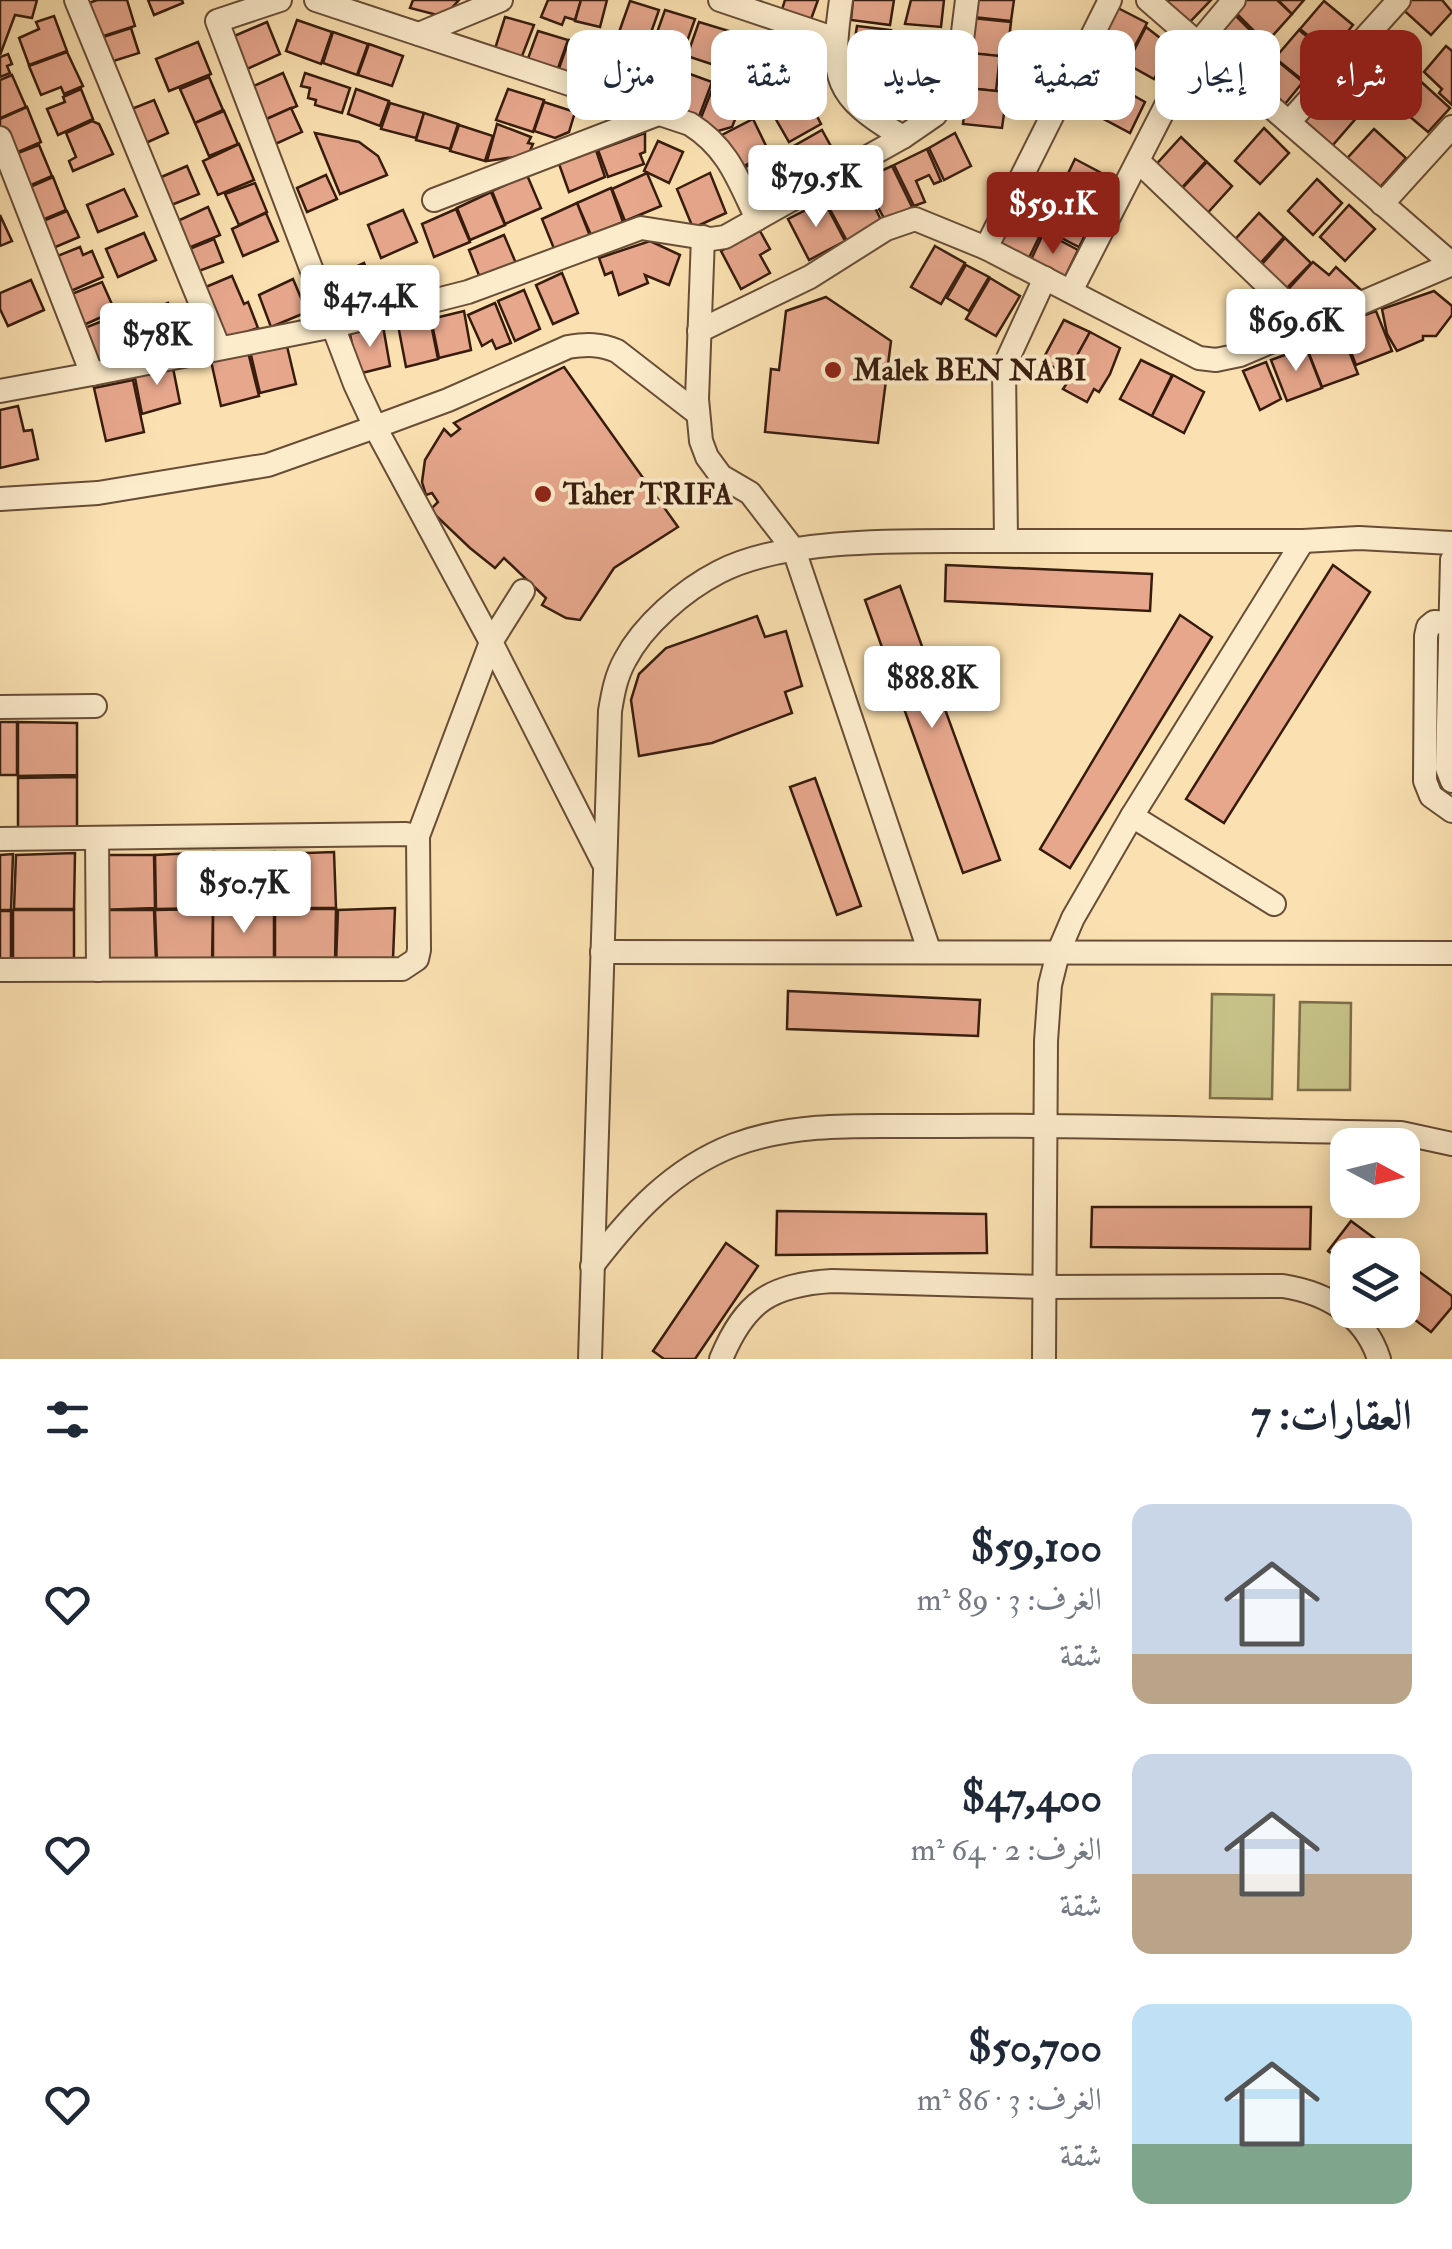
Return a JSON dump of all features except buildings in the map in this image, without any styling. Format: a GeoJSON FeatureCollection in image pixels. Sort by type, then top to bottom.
{"type":"FeatureCollection","features":[{"type":"Feature","properties":{"kind":"street"},"geometry":{"type":"LineString","coordinates":[[76,0],[220,348]]}},
{"type":"Feature","properties":{"kind":"street"},"geometry":{"type":"LineString","coordinates":[[280,0],[217,21],[375,428],[491,642],[605,866]]}},
{"type":"Feature","properties":{"kind":"street"},"geometry":{"type":"LineString","coordinates":[[316,0],[567,84]]}},
{"type":"Feature","properties":{"kind":"street"},"geometry":{"type":"LineString","coordinates":[[419,34],[500,0]]}},
{"type":"Feature","properties":{"kind":"street"},"geometry":{"type":"LineString","coordinates":[[720,0],[836,38]]}},
{"type":"Feature","properties":{"kind":"street"},"geometry":{"type":"LineString","coordinates":[[841,0],[836,68],[843,88],[872,119],[903,138]]}},
{"type":"Feature","properties":{"kind":"street"},"geometry":{"type":"LineString","coordinates":[[0,391],[334,326],[468,292],[640,228],[724,237],[903,138],[934,115],[950,94],[958,72],[967,0]]}},
{"type":"Feature","properties":{"kind":"street"},"geometry":{"type":"LineString","coordinates":[[986,248],[1110,0]]}},
{"type":"Feature","properties":{"kind":"street"},"geometry":{"type":"LineString","coordinates":[[1148,0],[1182,30]]}},
{"type":"Feature","properties":{"kind":"street"},"geometry":{"type":"LineString","coordinates":[[1209,30],[1234,0]]}},
{"type":"Feature","properties":{"kind":"street"},"geometry":{"type":"LineString","coordinates":[[1289,122],[1399,0]]}},
{"type":"Feature","properties":{"kind":"street"},"geometry":{"type":"LineString","coordinates":[[700,330],[810,278],[886,228],[916,219],[986,248],[1199,358],[1216,360],[1240,355],[1452,264],[1280,114]]}},
{"type":"Feature","properties":{"kind":"street"},"geometry":{"type":"LineString","coordinates":[[434,200],[642,120]]}},
{"type":"Feature","properties":{"kind":"street"},"geometry":{"type":"LineString","coordinates":[[677,120],[711,138],[724,152],[757,218]]}},
{"type":"Feature","properties":{"kind":"street"},"geometry":{"type":"LineString","coordinates":[[1072,292],[1159,120]]}},
{"type":"Feature","properties":{"kind":"street"},"geometry":{"type":"LineString","coordinates":[[1382,204],[1452,127]]}},
{"type":"Feature","properties":{"kind":"street"},"geometry":{"type":"LineString","coordinates":[[0,138],[92,374]]}},
{"type":"Feature","properties":{"kind":"street"},"geometry":{"type":"LineString","coordinates":[[1138,161],[1309,325]]}},
{"type":"Feature","properties":{"kind":"street"},"geometry":{"type":"LineString","coordinates":[[703,237],[697,414],[707,457],[721,476],[750,494],[794,550],[929,950]]}},
{"type":"Feature","properties":{"kind":"street"},"geometry":{"type":"LineString","coordinates":[[1006,542],[1004,367],[1045,278]]}},
{"type":"Feature","properties":{"kind":"street"},"geometry":{"type":"LineString","coordinates":[[0,499],[98,493],[268,465],[448,400],[568,346],[602,345],[617,351],[697,414]]}},
{"type":"Feature","properties":{"kind":"street"},"geometry":{"type":"LineString","coordinates":[[590,1359],[610,711],[626,658],[646,631],[680,599],[718,572],[794,550],[875,542],[1358,538],[1452,544]]}},
{"type":"Feature","properties":{"kind":"street"},"geometry":{"type":"LineString","coordinates":[[1044,1359],[1048,1003],[1058,953],[1073,918],[1132,816],[1303,541]]}},
{"type":"Feature","properties":{"kind":"street"},"geometry":{"type":"LineString","coordinates":[[1452,560],[1447,768],[1452,781]]}},
{"type":"Feature","properties":{"kind":"street"},"geometry":{"type":"LineString","coordinates":[[0,970],[409,966],[417,959],[419,950],[418,836],[491,642],[524,591]]}},
{"type":"Feature","properties":{"kind":"street"},"geometry":{"type":"LineString","coordinates":[[1450,622],[1434,622],[1426,636],[1425,781],[1431,796],[1452,811]]}},
{"type":"Feature","properties":{"kind":"street"},"geometry":{"type":"LineString","coordinates":[[0,707],[96,706]]}},
{"type":"Feature","properties":{"kind":"street"},"geometry":{"type":"LineString","coordinates":[[1132,816],[1274,904]]}},
{"type":"Feature","properties":{"kind":"street"},"geometry":{"type":"LineString","coordinates":[[0,838],[418,836]]}},
{"type":"Feature","properties":{"kind":"street"},"geometry":{"type":"LineString","coordinates":[[97,838],[98,970]]}},
{"type":"Feature","properties":{"kind":"street"},"geometry":{"type":"LineString","coordinates":[[602,952],[1452,953]]}},
{"type":"Feature","properties":{"kind":"street"},"geometry":{"type":"LineString","coordinates":[[592,1266],[632,1214],[699,1161],[773,1134],[815,1128],[1045,1125],[1401,1133],[1452,1144]]}},
{"type":"Feature","properties":{"kind":"street"},"geometry":{"type":"LineString","coordinates":[[721,1359],[730,1337],[751,1308],[770,1293],[799,1283],[832,1281],[1045,1287],[1283,1286],[1326,1298],[1349,1313],[1374,1344],[1379,1359]]}},
{"type":"Feature","properties":{"kind":"shaded area"},"geometry":{"type":"Polygon","coordinates":[[[1212,994],[1274,995],[1272,1099],[1210,1098],[1212,994]]]}},
{"type":"Feature","properties":{"kind":"shaded area"},"geometry":{"type":"Polygon","coordinates":[[[1300,1002],[1351,1003],[1350,1090],[1298,1090],[1300,1002]]]}},
{"type":"Feature","properties":{"kind":"place","name":"Malek BEN NABI"},"geometry":{"type":"Point","coordinates":[833,370]}},
{"type":"Feature","properties":{"kind":"place","name":"Taher TRIFA"},"geometry":{"type":"Point","coordinates":[543,494]}}]}
